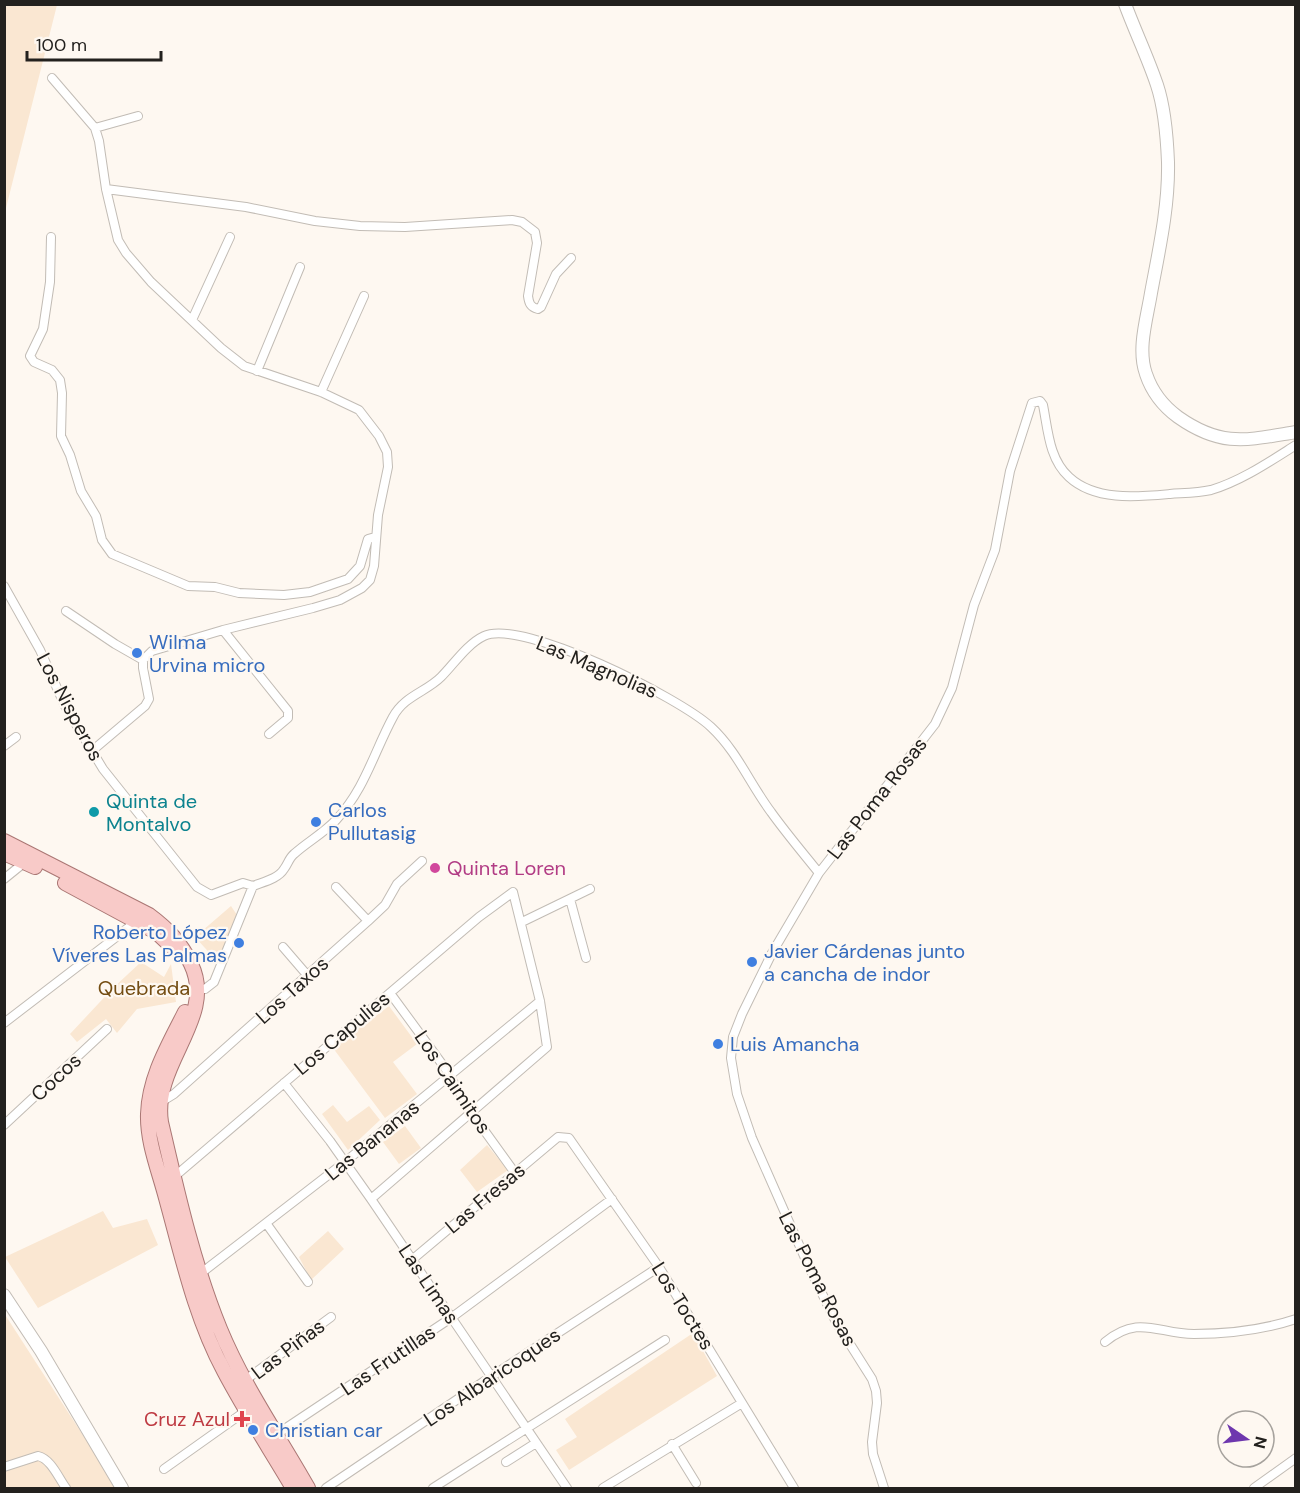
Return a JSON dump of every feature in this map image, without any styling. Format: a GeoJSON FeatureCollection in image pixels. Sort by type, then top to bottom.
{"type":"FeatureCollection","features":[{"type":"Feature","properties":{"kind":"main road"},"geometry":{"type":"LineString","coordinates":[[4,841],[33,863],[138,921],[180,951]]}},
{"type":"Feature","properties":{"kind":"main road"},"geometry":{"type":"LineString","coordinates":[[4,853],[33,863],[149,915],[166,927],[180,951],[182,964],[194,989],[194,1013],[155,1100],[148,1124],[154,1155],[203,1323],[223,1370],[293,1488]]}},
{"type":"Feature","properties":{"kind":"main road"},"geometry":{"type":"LineString","coordinates":[[155,1100],[200,1274],[220,1328],[244,1381],[308,1488]]}},
{"type":"Feature","properties":{"kind":"street"},"geometry":{"type":"LineString","coordinates":[[1125,4],[1158,86],[1168,162],[1166,209],[1145,328],[1143,351],[1145,373],[1155,395],[1169,411],[1193,428],[1220,439],[1242,441],[1296,432]]}},
{"type":"Feature","properties":{"kind":"street"},"geometry":{"type":"LineString","coordinates":[[52,78],[95,128],[113,225],[118,240],[151,282],[234,360],[256,371],[321,392],[359,410],[379,436],[387,452],[388,467],[375,537],[374,566],[370,579],[362,588],[340,600],[152,651],[143,660],[149,699],[145,706],[93,750]]}},
{"type":"Feature","properties":{"kind":"street"},"geometry":{"type":"LineString","coordinates":[[95,128],[138,116]]}},
{"type":"Feature","properties":{"kind":"street"},"geometry":{"type":"LineString","coordinates":[[106,189],[246,207],[308,220],[360,226],[405,227],[512,220],[522,222],[535,232],[537,243],[528,296],[529,303],[538,309],[556,274],[572,258]]}},
{"type":"Feature","properties":{"kind":"street"},"geometry":{"type":"LineString","coordinates":[[51,237],[49,293],[42,333],[30,356],[34,362],[52,370],[60,380],[62,393],[60,429],[63,442],[70,455],[81,491],[96,516],[102,540],[112,554],[188,586],[215,587],[239,593],[297,594],[321,590],[348,579],[360,566],[368,539],[375,537]]}},
{"type":"Feature","properties":{"kind":"street"},"geometry":{"type":"LineString","coordinates":[[192,320],[230,237]]}},
{"type":"Feature","properties":{"kind":"street"},"geometry":{"type":"LineString","coordinates":[[256,371],[300,267]]}},
{"type":"Feature","properties":{"kind":"street"},"geometry":{"type":"LineString","coordinates":[[321,392],[364,296]]}},
{"type":"Feature","properties":{"kind":"street","name":"Las Poma Rosas"},"geometry":{"type":"LineString","coordinates":[[884,1488],[873,1454],[877,1403],[872,1379],[836,1322],[752,1138],[737,1094],[731,1058],[733,1037],[742,1014],[772,953],[819,873],[935,724],[952,688],[974,605],[995,550],[1010,471],[1032,403],[1035,400],[1040,401],[1043,405],[1050,445],[1056,460],[1068,477],[1086,489],[1108,495],[1163,495],[1210,490],[1236,480],[1296,445]]}},
{"type":"Feature","properties":{"kind":"street","name":"Los Nisperos"},"geometry":{"type":"LineString","coordinates":[[4,586],[40,650],[65,706],[111,782],[201,891],[211,895],[243,883],[253,886]]}},
{"type":"Feature","properties":{"kind":"street"},"geometry":{"type":"LineString","coordinates":[[66,611],[143,660]]}},
{"type":"Feature","properties":{"kind":"street"},"geometry":{"type":"LineString","coordinates":[[223,630],[288,711],[288,718],[269,734]]}},
{"type":"Feature","properties":{"kind":"street","name":"Las Magnolias"},"geometry":{"type":"LineString","coordinates":[[253,886],[280,873],[294,854],[327,828],[342,812],[372,765],[400,706],[410,697],[434,684],[473,644],[484,636],[496,633],[537,639],[608,668],[693,713],[711,727],[729,747],[770,812],[819,873]]}},
{"type":"Feature","properties":{"kind":"street"},"geometry":{"type":"LineString","coordinates":[[4,747],[16,737]]}},
{"type":"Feature","properties":{"kind":"street","name":"Los Taxos"},"geometry":{"type":"LineString","coordinates":[[155,1100],[174,1094],[308,976],[385,905],[397,884],[422,861]]}},
{"type":"Feature","properties":{"kind":"street"},"geometry":{"type":"LineString","coordinates":[[4,879],[33,863]]}},
{"type":"Feature","properties":{"kind":"street"},"geometry":{"type":"LineString","coordinates":[[194,989],[210,986],[214,982],[253,886]]}},
{"type":"Feature","properties":{"kind":"street"},"geometry":{"type":"LineString","coordinates":[[336,887],[368,921]]}},
{"type":"Feature","properties":{"kind":"street"},"geometry":{"type":"LineString","coordinates":[[371,1198],[548,1047],[522,922],[590,889]]}},
{"type":"Feature","properties":{"kind":"street","name":"Los Capulies"},"geometry":{"type":"LineString","coordinates":[[174,1177],[478,917],[513,892],[522,922]]}},
{"type":"Feature","properties":{"kind":"street"},"geometry":{"type":"LineString","coordinates":[[570,899],[586,958]]}},
{"type":"Feature","properties":{"kind":"street"},"geometry":{"type":"LineString","coordinates":[[4,1023],[138,921]]}},
{"type":"Feature","properties":{"kind":"street"},"geometry":{"type":"LineString","coordinates":[[283,947],[308,976]]}},
{"type":"Feature","properties":{"kind":"street","name":"Los Caimitos"},"geometry":{"type":"LineString","coordinates":[[390,993],[450,1076],[471,1112],[515,1173]]}},
{"type":"Feature","properties":{"kind":"street","name":"Las Bananas"},"geometry":{"type":"LineString","coordinates":[[200,1274],[345,1162],[540,1001]]}},
{"type":"Feature","properties":{"kind":"street","name":"Cocos"},"geometry":{"type":"LineString","coordinates":[[4,1125],[107,1029]]}},
{"type":"Feature","properties":{"kind":"street","name":"Las Limas"},"geometry":{"type":"LineString","coordinates":[[284,1083],[371,1198],[567,1488]]}},
{"type":"Feature","properties":{"kind":"street","name":"Las Fresas"},"geometry":{"type":"LineString","coordinates":[[413,1259],[558,1137]]}},
{"type":"Feature","properties":{"kind":"street","name":"Los Toctes"},"geometry":{"type":"LineString","coordinates":[[558,1137],[569,1138],[659,1267],[700,1330],[794,1488]]}},
{"type":"Feature","properties":{"kind":"street","name":"Las Frutillas"},"geometry":{"type":"LineString","coordinates":[[277,1434],[451,1318],[612,1199]]}},
{"type":"Feature","properties":{"kind":"street"},"geometry":{"type":"LineString","coordinates":[[266,1223],[308,1282]]}},
{"type":"Feature","properties":{"kind":"street","name":"Los Albaricoques"},"geometry":{"type":"LineString","coordinates":[[326,1488],[659,1267]]}},
{"type":"Feature","properties":{"kind":"street"},"geometry":{"type":"LineString","coordinates":[[4,1295],[41,1351],[122,1488]]}},
{"type":"Feature","properties":{"kind":"street","name":"Las Piñas"},"geometry":{"type":"LineString","coordinates":[[244,1381],[331,1317]]}},
{"type":"Feature","properties":{"kind":"street"},"geometry":{"type":"LineString","coordinates":[[1105,1341],[1125,1328],[1155,1328],[1193,1334],[1268,1328],[1296,1319]]}},
{"type":"Feature","properties":{"kind":"street"},"geometry":{"type":"LineString","coordinates":[[433,1488],[528,1430],[665,1340]]}},
{"type":"Feature","properties":{"kind":"street"},"geometry":{"type":"LineString","coordinates":[[603,1488],[742,1403]]}},
{"type":"Feature","properties":{"kind":"street"},"geometry":{"type":"LineString","coordinates":[[164,1469],[247,1410]]}},
{"type":"Feature","properties":{"kind":"street"},"geometry":{"type":"LineString","coordinates":[[506,1462],[536,1443]]}},
{"type":"Feature","properties":{"kind":"street"},"geometry":{"type":"LineString","coordinates":[[672,1444],[696,1483]]}},
{"type":"Feature","properties":{"kind":"street"},"geometry":{"type":"LineString","coordinates":[[4,1467],[38,1456],[49,1462],[66,1488]]}},
{"type":"Feature","properties":{"kind":"street"},"geometry":{"type":"LineString","coordinates":[[1254,1488],[1296,1458]]}},
{"type":"Feature","properties":{"kind":"green space"},"geometry":{"type":"Polygon","coordinates":[[[5,4],[57,5],[5,212],[5,4]]]}},
{"type":"Feature","properties":{"kind":"green space"},"geometry":{"type":"Polygon","coordinates":[[[231,906],[237,915],[222,951],[215,959],[195,937],[231,906]]]}},
{"type":"Feature","properties":{"kind":"green space","name":"Quebrada"},"geometry":{"type":"Polygon","coordinates":[[[141,962],[164,977],[171,964],[176,1002],[137,1009],[117,1033],[106,1019],[77,1042],[70,1034],[141,962]]]}},
{"type":"Feature","properties":{"kind":"green space"},"geometry":{"type":"Polygon","coordinates":[[[389,1006],[417,1044],[393,1062],[417,1094],[385,1118],[333,1048],[389,1006]]]}},
{"type":"Feature","properties":{"kind":"green space"},"geometry":{"type":"Polygon","coordinates":[[[333,1105],[347,1122],[369,1106],[380,1120],[348,1150],[322,1114],[333,1105]]]}},
{"type":"Feature","properties":{"kind":"green space"},"geometry":{"type":"Polygon","coordinates":[[[405,1126],[421,1148],[399,1164],[383,1142],[405,1126]]]}},
{"type":"Feature","properties":{"kind":"green space"},"geometry":{"type":"Polygon","coordinates":[[[487,1145],[508,1170],[477,1192],[460,1170],[487,1145]]]}},
{"type":"Feature","properties":{"kind":"green space"},"geometry":{"type":"Polygon","coordinates":[[[103,1211],[113,1228],[147,1219],[158,1245],[38,1308],[5,1257],[103,1211]]]}},
{"type":"Feature","properties":{"kind":"green space"},"geometry":{"type":"Polygon","coordinates":[[[328,1231],[344,1249],[311,1280],[299,1257],[328,1231]]]}},
{"type":"Feature","properties":{"kind":"green space"},"geometry":{"type":"Polygon","coordinates":[[[4,1313],[117,1488],[5,1488],[4,1313]]]}},
{"type":"Feature","properties":{"kind":"green space"},"geometry":{"type":"Polygon","coordinates":[[[693,1333],[717,1376],[569,1470],[556,1450],[577,1437],[565,1419],[693,1333]]]}},
{"type":"Feature","properties":{"kind":"place","name":"Wilma Urvina micro"},"geometry":{"type":"Point","coordinates":[137,653]}},
{"type":"Feature","properties":{"kind":"place","name":"Quinta de Montalvo"},"geometry":{"type":"Point","coordinates":[94,812]}},
{"type":"Feature","properties":{"kind":"place","name":"Carlos Pullutasig"},"geometry":{"type":"Point","coordinates":[316,822]}},
{"type":"Feature","properties":{"kind":"place","name":"Quinta Loren"},"geometry":{"type":"Point","coordinates":[435,868]}},
{"type":"Feature","properties":{"kind":"place","name":"Roberto López Víveres Las Palmas"},"geometry":{"type":"Point","coordinates":[239,943]}},
{"type":"Feature","properties":{"kind":"place","name":"Javier Cárdenas junto a cancha de indor"},"geometry":{"type":"Point","coordinates":[752,962]}},
{"type":"Feature","properties":{"kind":"place","name":"Luis Amancha"},"geometry":{"type":"Point","coordinates":[718,1044]}},
{"type":"Feature","properties":{"kind":"place","name":"Cruz Azul"},"geometry":{"type":"Point","coordinates":[242,1419]}},
{"type":"Feature","properties":{"kind":"place","name":"Christian car"},"geometry":{"type":"Point","coordinates":[253,1430]}}]}
